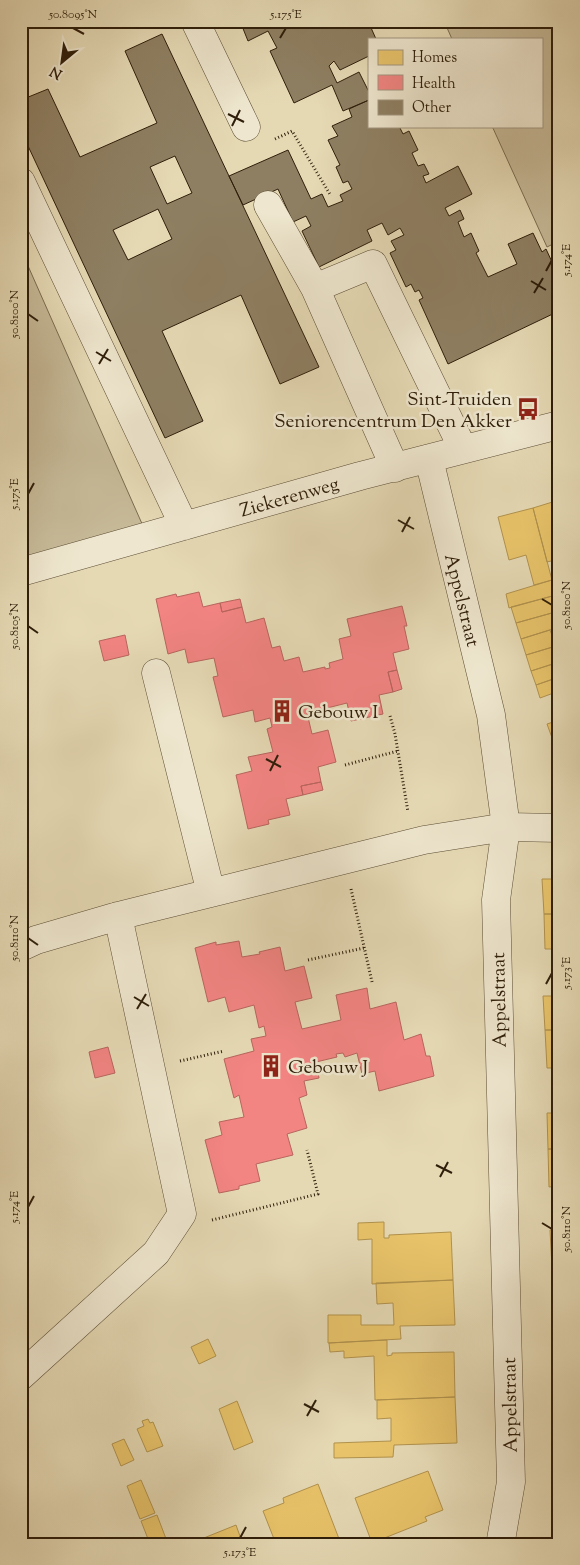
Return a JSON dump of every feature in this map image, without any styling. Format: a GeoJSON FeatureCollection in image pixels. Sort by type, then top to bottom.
{"type":"FeatureCollection","features":[{"type":"Feature","properties":{"kind":"street"},"geometry":{"type":"LineString","coordinates":[[195,21],[246,127]]}},
{"type":"Feature","properties":{"kind":"street"},"geometry":{"type":"LineString","coordinates":[[21,182],[184,526]]}},
{"type":"Feature","properties":{"kind":"street"},"geometry":{"type":"LineString","coordinates":[[268,205],[315,288],[395,468]]}},
{"type":"Feature","properties":{"kind":"street"},"geometry":{"type":"LineString","coordinates":[[315,288],[373,264],[463,449]]}},
{"type":"Feature","properties":{"kind":"street","name":"Ziekerenweg"},"geometry":{"type":"LineString","coordinates":[[21,572],[360,476],[559,425]]}},
{"type":"Feature","properties":{"kind":"street","name":"Appelstraat"},"geometry":{"type":"LineString","coordinates":[[429,459],[491,715],[506,827],[496,900],[511,1482],[499,1543]]}},
{"type":"Feature","properties":{"kind":"street"},"geometry":{"type":"LineString","coordinates":[[156,673],[210,893]]}},
{"type":"Feature","properties":{"kind":"street"},"geometry":{"type":"LineString","coordinates":[[21,947],[36,940],[118,916],[413,842],[506,827],[559,828]]}},
{"type":"Feature","properties":{"kind":"street"},"geometry":{"type":"LineString","coordinates":[[21,1376],[156,1253],[182,1214],[118,916]]}},
{"type":"Feature","properties":{"kind":"path"},"geometry":{"type":"LineString","coordinates":[[246,127],[257,148],[292,132],[332,196]]}},
{"type":"Feature","properties":{"kind":"path"},"geometry":{"type":"LineString","coordinates":[[390,716],[398,751],[413,842]]}},
{"type":"Feature","properties":{"kind":"path"},"geometry":{"type":"LineString","coordinates":[[345,765],[398,751]]}},
{"type":"Feature","properties":{"kind":"path"},"geometry":{"type":"LineString","coordinates":[[344,859],[372,982]]}},
{"type":"Feature","properties":{"kind":"path"},"geometry":{"type":"LineString","coordinates":[[308,960],[364,948]]}},
{"type":"Feature","properties":{"kind":"path"},"geometry":{"type":"LineString","coordinates":[[151,1068],[224,1051]]}},
{"type":"Feature","properties":{"kind":"path"},"geometry":{"type":"LineString","coordinates":[[182,1214],[207,1222],[318,1194],[307,1150]]}},
{"type":"Feature","properties":{"kind":"shaded area"},"geometry":{"type":"Polygon","coordinates":[[[444,21],[559,21],[559,241],[547,247],[493,128],[542,128],[542,38],[452,38],[444,21]]]}},
{"type":"Feature","properties":{"kind":"shaded area"},"geometry":{"type":"Polygon","coordinates":[[[21,250],[143,526],[21,559],[21,250]]]}},
{"type":"Feature","properties":{"kind":"building: Homes"},"geometry":{"type":"Polygon","coordinates":[[[559,500],[559,559],[547,562],[533,508],[559,500]]]}},
{"type":"Feature","properties":{"kind":"building: Homes"},"geometry":{"type":"Polygon","coordinates":[[[533,508],[552,580],[534,585],[526,555],[509,560],[498,517],[533,508]]]}},
{"type":"Feature","properties":{"kind":"building: Homes"},"geometry":{"type":"Polygon","coordinates":[[[552,580],[556,595],[509,608],[506,594],[552,580]]]}},
{"type":"Feature","properties":{"kind":"building: Homes"},"geometry":{"type":"Polygon","coordinates":[[[556,595],[559,611],[516,623],[511,607],[556,595]]]}},
{"type":"Feature","properties":{"kind":"building: Homes"},"geometry":{"type":"Polygon","coordinates":[[[559,611],[559,627],[521,639],[516,623],[559,611]]]}},
{"type":"Feature","properties":{"kind":"building: Homes"},"geometry":{"type":"Polygon","coordinates":[[[550,630],[556,646],[526,655],[521,639],[550,630]]]}},
{"type":"Feature","properties":{"kind":"building: Homes"},"geometry":{"type":"Polygon","coordinates":[[[559,635],[559,653],[553,637],[559,635]]]}},
{"type":"Feature","properties":{"kind":"building: Homes"},"geometry":{"type":"Polygon","coordinates":[[[556,646],[559,653],[559,662],[531,671],[526,655],[556,646]]]}},
{"type":"Feature","properties":{"kind":"building: Homes"},"geometry":{"type":"Polygon","coordinates":[[[559,662],[559,677],[536,685],[531,671],[559,662]]]}},
{"type":"Feature","properties":{"kind":"building: Homes"},"geometry":{"type":"Polygon","coordinates":[[[559,677],[559,691],[540,698],[536,685],[559,677]]]}},
{"type":"Feature","properties":{"kind":"building: Homes"},"geometry":{"type":"Polygon","coordinates":[[[559,720],[559,757],[547,724],[559,720]]]}},
{"type":"Feature","properties":{"kind":"building: Homes"},"geometry":{"type":"Polygon","coordinates":[[[542,879],[559,879],[559,914],[544,914],[542,879]]]}},
{"type":"Feature","properties":{"kind":"building: Homes"},"geometry":{"type":"Polygon","coordinates":[[[544,914],[559,914],[559,949],[545,949],[544,914]]]}},
{"type":"Feature","properties":{"kind":"building: Homes"},"geometry":{"type":"Polygon","coordinates":[[[543,996],[559,996],[559,1030],[545,1030],[543,996]]]}},
{"type":"Feature","properties":{"kind":"building: Homes"},"geometry":{"type":"Polygon","coordinates":[[[545,1030],[559,1030],[559,1068],[547,1068],[545,1030]]]}},
{"type":"Feature","properties":{"kind":"building: Homes"},"geometry":{"type":"Polygon","coordinates":[[[547,1113],[559,1113],[559,1149],[548,1149],[547,1113]]]}},
{"type":"Feature","properties":{"kind":"building: Homes"},"geometry":{"type":"Polygon","coordinates":[[[548,1149],[559,1149],[559,1186],[549,1187],[548,1149]]]}},
{"type":"Feature","properties":{"kind":"building: Homes"},"geometry":{"type":"Polygon","coordinates":[[[384,1222],[384,1238],[389,1238],[389,1235],[451,1232],[453,1280],[372,1284],[372,1239],[358,1240],[358,1223],[384,1222]]]}},
{"type":"Feature","properties":{"kind":"building: Homes"},"geometry":{"type":"Polygon","coordinates":[[[550,1230],[559,1230],[559,1267],[552,1267],[550,1230]]]}},
{"type":"Feature","properties":{"kind":"building: Homes"},"geometry":{"type":"Polygon","coordinates":[[[552,1267],[559,1267],[559,1303],[554,1303],[552,1267]]]}},
{"type":"Feature","properties":{"kind":"building: Homes"},"geometry":{"type":"Polygon","coordinates":[[[453,1280],[455,1325],[400,1326],[401,1339],[328,1343],[328,1315],[361,1315],[361,1325],[394,1325],[393,1303],[377,1304],[376,1283],[453,1280]]]}},
{"type":"Feature","properties":{"kind":"building: Homes"},"geometry":{"type":"Polygon","coordinates":[[[208,1339],[216,1356],[199,1364],[191,1347],[208,1339]]]}},
{"type":"Feature","properties":{"kind":"building: Homes"},"geometry":{"type":"Polygon","coordinates":[[[387,1340],[387,1356],[392,1355],[392,1353],[454,1352],[455,1397],[375,1400],[374,1356],[344,1358],[344,1351],[330,1352],[329,1343],[387,1340]]]}},
{"type":"Feature","properties":{"kind":"building: Homes"},"geometry":{"type":"Polygon","coordinates":[[[455,1397],[457,1443],[394,1445],[393,1457],[334,1458],[334,1443],[391,1441],[391,1418],[377,1419],[377,1400],[455,1397]]]}},
{"type":"Feature","properties":{"kind":"building: Homes"},"geometry":{"type":"Polygon","coordinates":[[[237,1401],[253,1442],[234,1450],[219,1409],[237,1401]]]}},
{"type":"Feature","properties":{"kind":"building: Homes"},"geometry":{"type":"Polygon","coordinates":[[[148,1419],[150,1423],[153,1422],[163,1446],[147,1452],[137,1429],[144,1426],[142,1421],[148,1419]]]}},
{"type":"Feature","properties":{"kind":"building: Homes"},"geometry":{"type":"Polygon","coordinates":[[[124,1439],[134,1460],[121,1466],[112,1444],[124,1439]]]}},
{"type":"Feature","properties":{"kind":"building: Homes"},"geometry":{"type":"Polygon","coordinates":[[[428,1471],[443,1510],[425,1517],[427,1521],[372,1543],[355,1498],[428,1471]]]}},
{"type":"Feature","properties":{"kind":"building: Homes"},"geometry":{"type":"Polygon","coordinates":[[[141,1480],[155,1513],[140,1519],[127,1486],[141,1480]]]}},
{"type":"Feature","properties":{"kind":"building: Homes"},"geometry":{"type":"Polygon","coordinates":[[[318,1484],[341,1544],[276,1544],[263,1511],[284,1503],[283,1498],[318,1484]]]}},
{"type":"Feature","properties":{"kind":"building: Homes"},"geometry":{"type":"Polygon","coordinates":[[[157,1515],[168,1544],[150,1544],[141,1521],[157,1515]]]}},
{"type":"Feature","properties":{"kind":"building: Homes"},"geometry":{"type":"Polygon","coordinates":[[[236,1525],[241,1539],[227,1544],[189,1544],[236,1525]]]}},
{"type":"Feature","properties":{"kind":"building: Homes"},"geometry":{"type":"Polygon","coordinates":[[[245,1537],[247,1544],[227,1544],[241,1539],[245,1537]]]}},
{"type":"Feature","properties":{"kind":"building: Health","name":"Gebouw I"},"geometry":{"type":"Polygon","coordinates":[[[199,592],[203,607],[220,603],[222,612],[242,607],[246,623],[264,618],[272,648],[280,646],[284,661],[299,657],[303,672],[325,667],[325,669],[330,668],[329,663],[343,659],[339,639],[351,636],[347,619],[402,606],[407,626],[404,626],[409,649],[393,653],[397,670],[388,672],[393,692],[379,695],[383,714],[351,721],[347,703],[307,713],[312,734],[328,730],[336,762],[318,767],[321,782],[301,786],[303,795],[286,799],[290,815],[268,820],[269,824],[248,829],[236,775],[252,771],[248,757],[273,752],[267,729],[272,727],[270,718],[255,722],[253,710],[223,717],[213,677],[218,676],[214,658],[188,663],[185,649],[168,654],[156,599],[176,594],[177,597],[199,592]]]}},
{"type":"Feature","properties":{"kind":"building: Health"},"geometry":{"type":"Polygon","coordinates":[[[240,599],[242,607],[222,612],[220,603],[240,599]]]}},
{"type":"Feature","properties":{"kind":"building: Health"},"geometry":{"type":"Polygon","coordinates":[[[125,635],[129,655],[104,661],[99,641],[125,635]]]}},
{"type":"Feature","properties":{"kind":"building: Health"},"geometry":{"type":"Polygon","coordinates":[[[397,670],[402,689],[393,692],[388,672],[397,670]]]}},
{"type":"Feature","properties":{"kind":"building: Health"},"geometry":{"type":"Polygon","coordinates":[[[321,782],[323,790],[303,795],[301,786],[321,782]]]}},
{"type":"Feature","properties":{"kind":"building: Health","name":"Gebouw J"},"geometry":{"type":"Polygon","coordinates":[[[239,941],[242,957],[260,954],[259,952],[280,947],[285,971],[304,966],[312,998],[295,1002],[302,1029],[341,1020],[336,995],[367,988],[370,1009],[396,1002],[404,1040],[421,1034],[426,1056],[430,1056],[434,1076],[379,1091],[375,1071],[362,1074],[357,1053],[345,1057],[343,1053],[336,1054],[337,1057],[316,1062],[319,1078],[304,1081],[307,1095],[299,1098],[307,1128],[287,1134],[293,1155],[256,1164],[260,1181],[239,1186],[239,1189],[219,1193],[205,1140],[222,1135],[219,1122],[244,1117],[239,1095],[234,1098],[224,1059],[254,1051],[251,1039],[266,1036],[264,1026],[259,1028],[254,1005],[229,1012],[225,997],[208,1002],[195,948],[216,942],[216,945],[239,941]]]}},
{"type":"Feature","properties":{"kind":"building: Health"},"geometry":{"type":"Polygon","coordinates":[[[108,1047],[115,1073],[95,1078],[89,1052],[108,1047]]]}},
{"type":"Feature","properties":{"kind":"building: Other"},"geometry":{"type":"Polygon","coordinates":[[[240,21],[368,21],[376,38],[368,38],[368,56],[340,70],[334,61],[329,66],[337,83],[359,72],[368,90],[368,100],[343,111],[332,85],[294,103],[270,51],[277,48],[268,31],[248,41],[240,21]]]}},
{"type":"Feature","properties":{"kind":"building: Other"},"geometry":{"type":"Polygon","coordinates":[[[162,34],[319,367],[280,384],[241,295],[162,331],[203,421],[165,438],[21,131],[21,100],[48,89],[80,157],[157,123],[125,51],[162,34]],[[175,156],[150,167],[167,204],[192,193],[175,156]],[[158,209],[113,230],[128,260],[172,239],[158,209]]]}},
{"type":"Feature","properties":{"kind":"building: Other"},"geometry":{"type":"Polygon","coordinates":[[[368,100],[368,128],[400,128],[403,134],[409,131],[418,150],[412,153],[418,166],[424,164],[429,174],[423,176],[426,183],[458,166],[472,194],[445,208],[449,216],[460,210],[464,219],[458,222],[464,237],[471,233],[479,251],[476,253],[488,277],[517,264],[508,244],[533,233],[542,252],[546,249],[559,277],[559,311],[448,364],[419,300],[423,298],[419,290],[415,292],[411,284],[406,287],[390,253],[396,250],[391,241],[404,235],[400,228],[388,235],[382,223],[367,230],[372,241],[319,267],[302,231],[311,226],[306,216],[293,222],[278,189],[243,205],[229,176],[288,150],[311,199],[322,194],[328,207],[343,201],[340,195],[352,189],[348,181],[343,183],[336,167],[340,165],[328,140],[338,136],[332,126],[352,117],[349,109],[368,100]]]}},
{"type":"Feature","properties":{"kind":"place","name":"Sint-Truiden Seniorencentrum Den Akker"},"geometry":{"type":"Point","coordinates":[528,409]}},
{"type":"Feature","properties":{"kind":"place","name":"Gebouw I"},"geometry":{"type":"Point","coordinates":[282,711]}},
{"type":"Feature","properties":{"kind":"place","name":"Gebouw J"},"geometry":{"type":"Point","coordinates":[271,1066]}}]}
